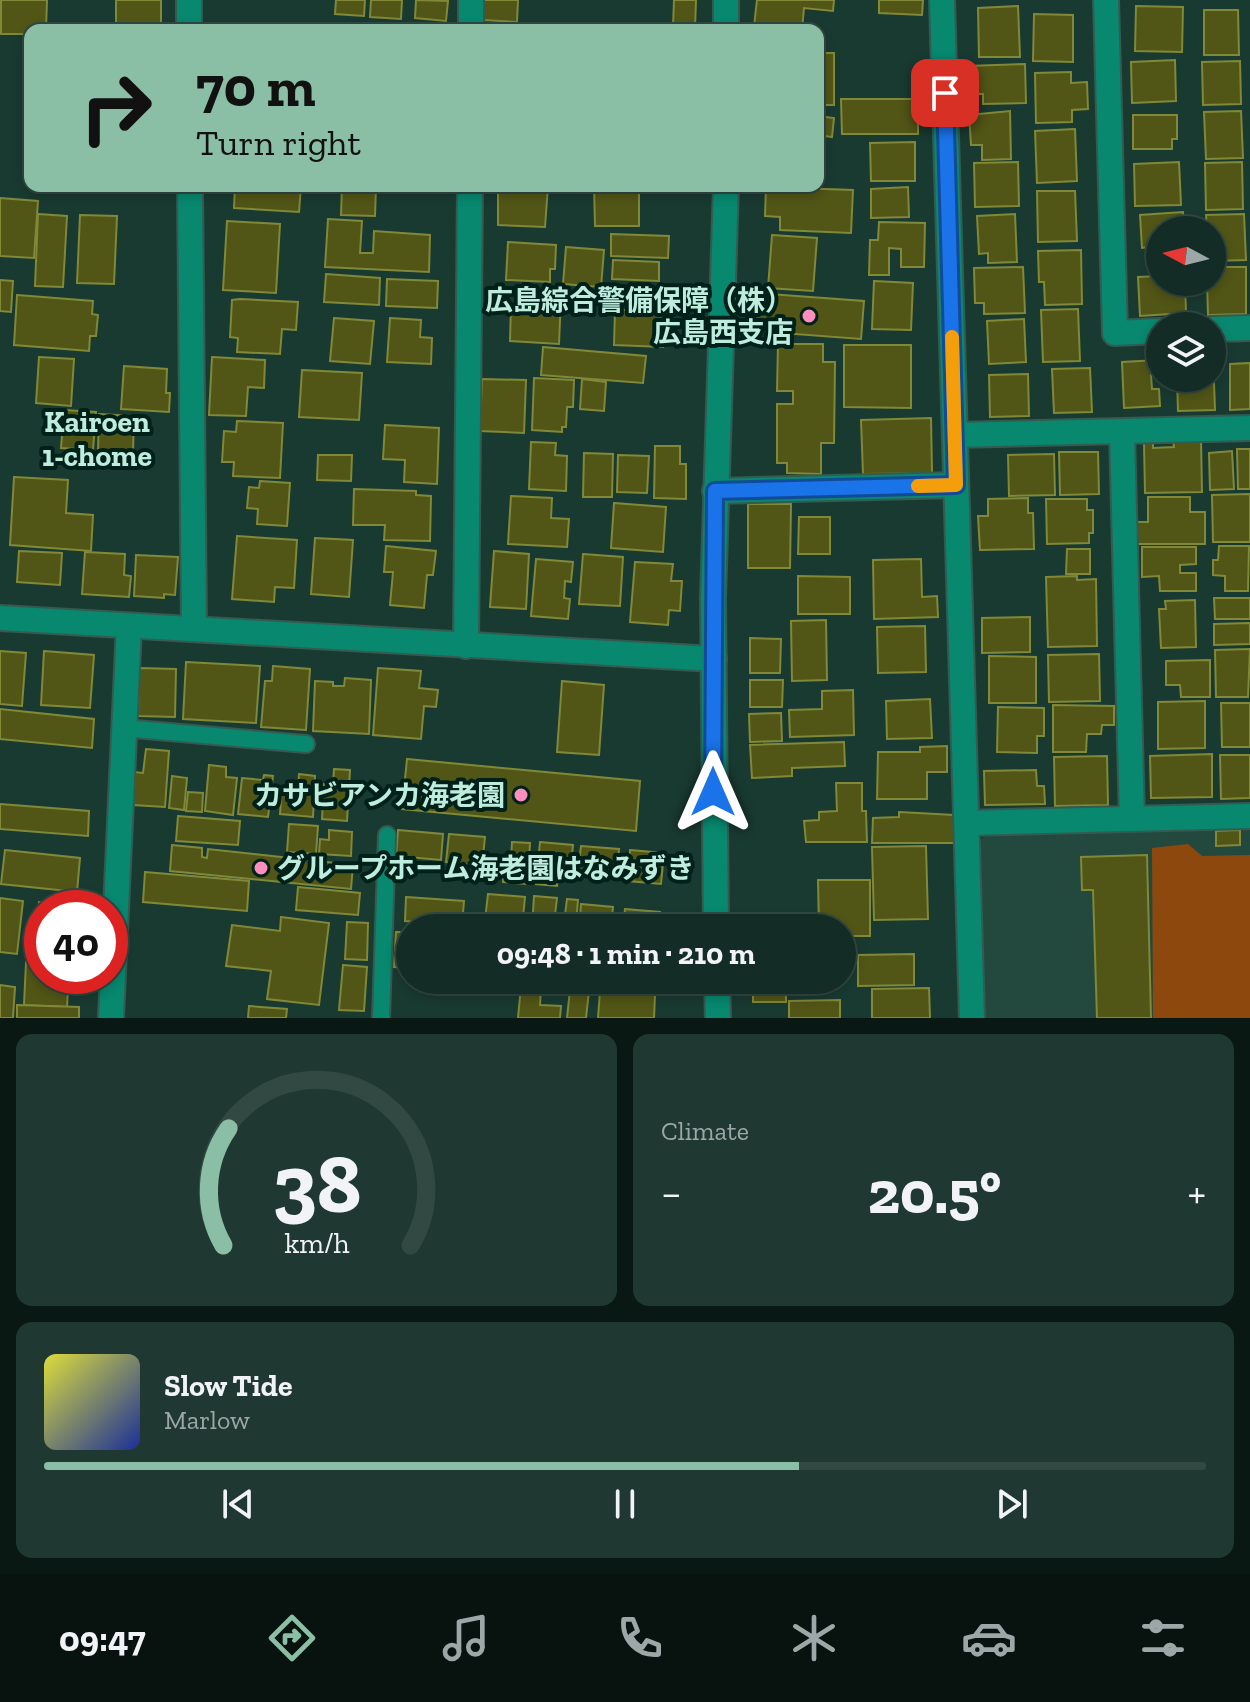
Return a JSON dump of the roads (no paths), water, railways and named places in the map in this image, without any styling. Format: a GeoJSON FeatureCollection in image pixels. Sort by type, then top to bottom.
{"type":"FeatureCollection","features":[{"type":"Feature","properties":{"kind":"street"},"geometry":{"type":"LineString","coordinates":[[189,0],[189,24]]}},
{"type":"Feature","properties":{"kind":"street"},"geometry":{"type":"LineString","coordinates":[[471,0],[471,24]]}},
{"type":"Feature","properties":{"kind":"street"},"geometry":{"type":"LineString","coordinates":[[726,0],[726,24]]}},
{"type":"Feature","properties":{"kind":"street"},"geometry":{"type":"LineString","coordinates":[[942,0],[972,1018]]}},
{"type":"Feature","properties":{"kind":"street"},"geometry":{"type":"LineString","coordinates":[[1106,0],[1115,333],[1146,332]]}},
{"type":"Feature","properties":{"kind":"street"},"geometry":{"type":"LineString","coordinates":[[190,192],[194,629]]}},
{"type":"Feature","properties":{"kind":"street"},"geometry":{"type":"LineString","coordinates":[[466,646],[470,192]]}},
{"type":"Feature","properties":{"kind":"street"},"geometry":{"type":"LineString","coordinates":[[716,914],[715,491],[726,192]]}},
{"type":"Feature","properties":{"kind":"street"},"geometry":{"type":"LineString","coordinates":[[1226,329],[1250,328]]}},
{"type":"Feature","properties":{"kind":"street"},"geometry":{"type":"LineString","coordinates":[[955,435],[1250,428]]}},
{"type":"Feature","properties":{"kind":"street"},"geometry":{"type":"LineString","coordinates":[[1122,432],[1132,819]]}},
{"type":"Feature","properties":{"kind":"street"},"geometry":{"type":"LineString","coordinates":[[715,491],[956,485]]}},
{"type":"Feature","properties":{"kind":"street"},"geometry":{"type":"LineString","coordinates":[[0,618],[714,659]]}},
{"type":"Feature","properties":{"kind":"street"},"geometry":{"type":"LineString","coordinates":[[111,1018],[129,626]]}},
{"type":"Feature","properties":{"kind":"street"},"geometry":{"type":"LineString","coordinates":[[967,823],[1250,816]]}},
{"type":"Feature","properties":{"kind":"street"},"geometry":{"type":"LineString","coordinates":[[717,994],[718,1018]]}},
{"type":"Feature","properties":{"kind":"lane"},"geometry":{"type":"LineString","coordinates":[[124,728],[306,744]]}},
{"type":"Feature","properties":{"kind":"lane"},"geometry":{"type":"LineString","coordinates":[[381,1018],[387,835]]}},
{"type":"Feature","properties":{"kind":"place","name":"広島綜合警備保障（株） 広島西支店"},"geometry":{"type":"Point","coordinates":[809,316]}},
{"type":"Feature","properties":{"kind":"place","name":"カサビアンカ海老園"},"geometry":{"type":"Point","coordinates":[521,795]}},
{"type":"Feature","properties":{"kind":"place","name":"グループホーム海老園はなみずき"},"geometry":{"type":"Point","coordinates":[261,868]}},
{"type":"Feature","properties":{"kind":"district","name":"Kairoen 1-chome"},"geometry":{"type":"Point","coordinates":[97,439]}}]}
